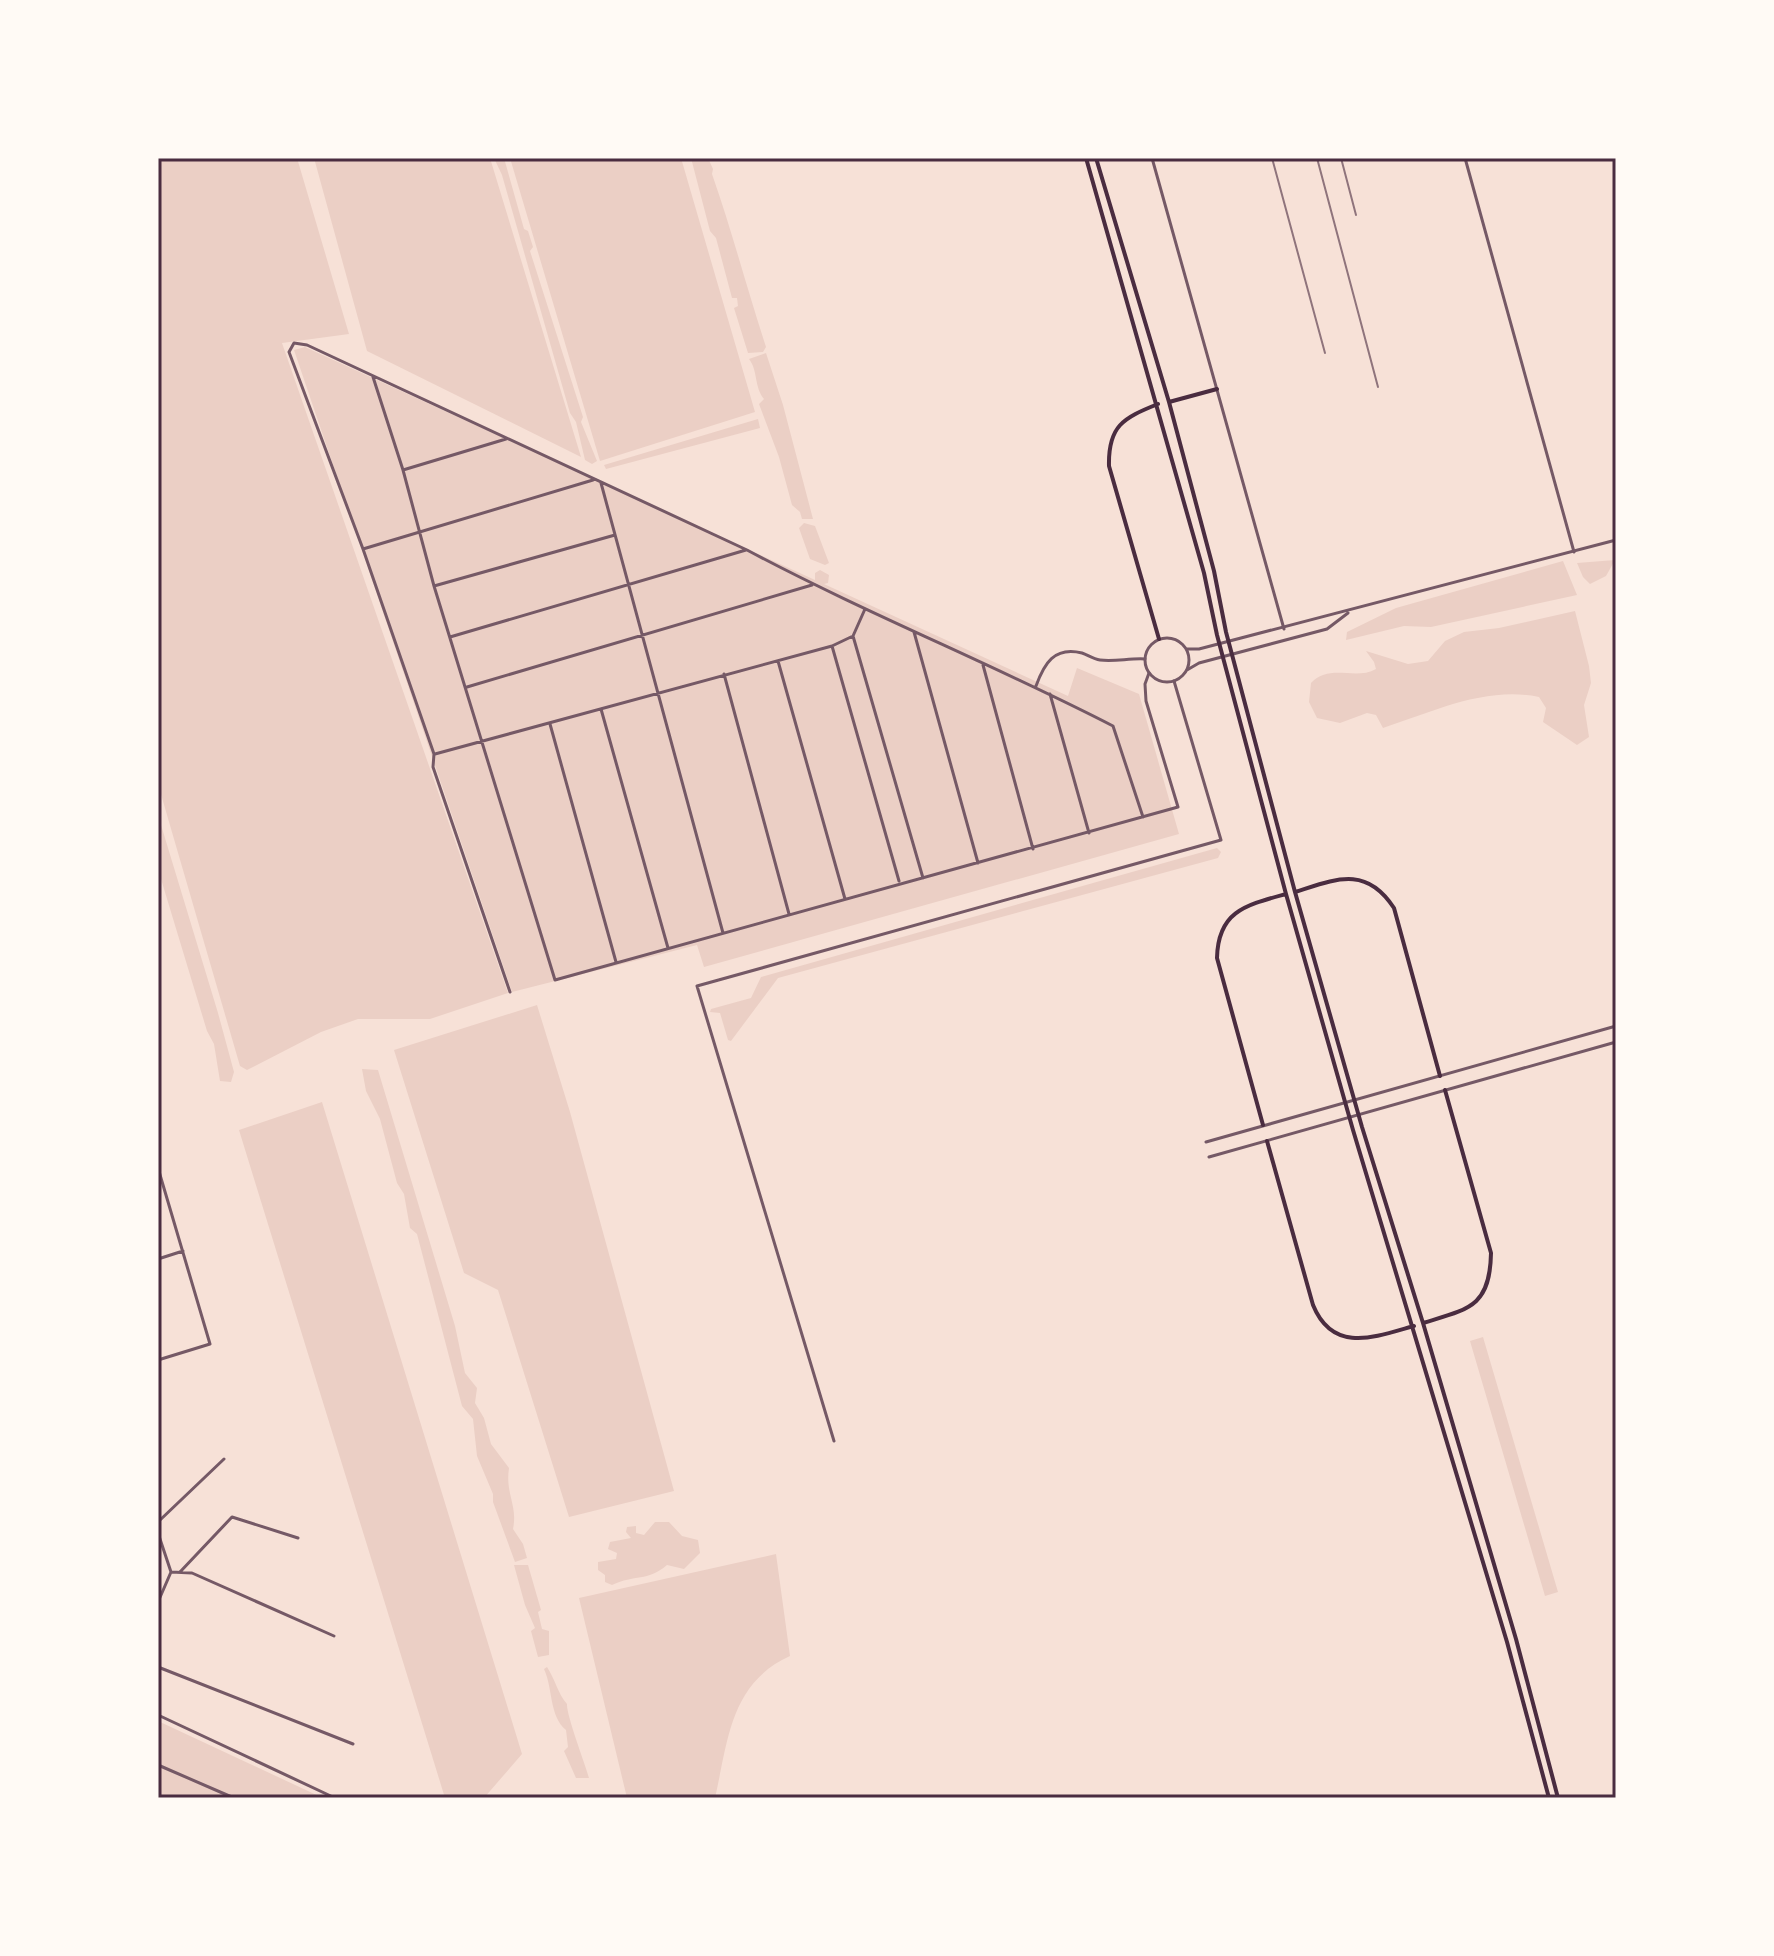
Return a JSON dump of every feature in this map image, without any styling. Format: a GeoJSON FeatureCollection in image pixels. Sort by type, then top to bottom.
{"type":"FeatureCollection","features":[{"type":"Feature","properties":{"kind":"highway"},"geometry":{"type":"LineString","coordinates":[[1086,158],[1204,573],[1217,635],[1286,894],[1353,1130],[1511,1654],[1549,1798]]}},
{"type":"Feature","properties":{"kind":"highway"},"geometry":{"type":"LineString","coordinates":[[1096,158],[1169,402],[1295,892],[1531,1690],[1558,1798]]}},
{"type":"Feature","properties":{"kind":"highway"},"geometry":{"type":"LineString","coordinates":[[1169,402],[1217,389]]}},
{"type":"Feature","properties":{"kind":"highway"},"geometry":{"type":"LineString","coordinates":[[1158,404],[1123,421],[1114,431],[1108,452],[1109,466],[1159,639]]}},
{"type":"Feature","properties":{"kind":"highway"},"geometry":{"type":"LineString","coordinates":[[1295,892],[1354,878],[1380,888],[1394,908],[1440,1076]]}},
{"type":"Feature","properties":{"kind":"highway"},"geometry":{"type":"LineString","coordinates":[[1263,1125],[1217,958],[1217,940],[1227,920],[1240,911],[1260,901],[1286,894]]}},
{"type":"Feature","properties":{"kind":"highway"},"geometry":{"type":"LineString","coordinates":[[1423,1323],[1464,1310],[1480,1298],[1488,1285],[1491,1270],[1491,1253],[1445,1090]]}},
{"type":"Feature","properties":{"kind":"highway"},"geometry":{"type":"LineString","coordinates":[[1267,1141],[1313,1305],[1324,1325],[1350,1339],[1368,1339],[1414,1326]]}},
{"type":"Feature","properties":{"kind":"street"},"geometry":{"type":"LineString","coordinates":[[1152,158],[1284,629]]}},
{"type":"Feature","properties":{"kind":"street"},"geometry":{"type":"LineString","coordinates":[[1465,158],[1574,552]]}},
{"type":"Feature","properties":{"kind":"street"},"geometry":{"type":"LineString","coordinates":[[510,992],[433,767],[434,754],[363,549],[289,352],[291,345],[298,342],[747,550],[812,585],[983,665],[1036,686],[1113,726],[1143,817]]}},
{"type":"Feature","properties":{"kind":"street"},"geometry":{"type":"LineString","coordinates":[[373,377],[555,980],[1178,807],[1146,701],[1145,684],[1149,673],[1145,659],[1148,648],[1159,639],[1177,640],[1187,649],[1187,670]]}},
{"type":"Feature","properties":{"kind":"street"},"geometry":{"type":"LineString","coordinates":[[403,470],[506,439]]}},
{"type":"Feature","properties":{"kind":"street"},"geometry":{"type":"LineString","coordinates":[[363,549],[594,480]]}},
{"type":"Feature","properties":{"kind":"street"},"geometry":{"type":"LineString","coordinates":[[601,483],[723,933]]}},
{"type":"Feature","properties":{"kind":"street"},"geometry":{"type":"LineString","coordinates":[[434,586],[615,535]]}},
{"type":"Feature","properties":{"kind":"street"},"geometry":{"type":"LineString","coordinates":[[1187,649],[1199,649],[1284,629],[1616,540]]}},
{"type":"Feature","properties":{"kind":"street"},"geometry":{"type":"LineString","coordinates":[[450,637],[747,550]]}},
{"type":"Feature","properties":{"kind":"street"},"geometry":{"type":"LineString","coordinates":[[467,687],[812,585]]}},
{"type":"Feature","properties":{"kind":"street"},"geometry":{"type":"LineString","coordinates":[[865,609],[853,636],[923,878]]}},
{"type":"Feature","properties":{"kind":"street"},"geometry":{"type":"LineString","coordinates":[[1149,673],[1162,681],[1174,681],[1199,663],[1327,629],[1351,611]]}},
{"type":"Feature","properties":{"kind":"street"},"geometry":{"type":"LineString","coordinates":[[914,632],[978,863]]}},
{"type":"Feature","properties":{"kind":"street"},"geometry":{"type":"LineString","coordinates":[[434,754],[832,646],[853,636]]}},
{"type":"Feature","properties":{"kind":"street"},"geometry":{"type":"LineString","coordinates":[[832,646],[900,883]]}},
{"type":"Feature","properties":{"kind":"street"},"geometry":{"type":"LineString","coordinates":[[1036,686],[1043,666],[1058,654],[1083,654],[1100,660],[1145,659]]}},
{"type":"Feature","properties":{"kind":"street"},"geometry":{"type":"LineString","coordinates":[[778,661],[845,899]]}},
{"type":"Feature","properties":{"kind":"street"},"geometry":{"type":"LineString","coordinates":[[983,665],[1033,849]]}},
{"type":"Feature","properties":{"kind":"street"},"geometry":{"type":"LineString","coordinates":[[724,674],[789,915]]}},
{"type":"Feature","properties":{"kind":"street"},"geometry":{"type":"LineString","coordinates":[[834,1441],[697,986],[1221,840],[1174,681]]}},
{"type":"Feature","properties":{"kind":"street"},"geometry":{"type":"LineString","coordinates":[[1049,693],[1089,833]]}},
{"type":"Feature","properties":{"kind":"street"},"geometry":{"type":"LineString","coordinates":[[601,709],[668,948]]}},
{"type":"Feature","properties":{"kind":"street"},"geometry":{"type":"LineString","coordinates":[[550,724],[616,962]]}},
{"type":"Feature","properties":{"kind":"street"},"geometry":{"type":"LineString","coordinates":[[1206,1142],[1615,1026],[1616,1032]]}},
{"type":"Feature","properties":{"kind":"street"},"geometry":{"type":"LineString","coordinates":[[1209,1157],[1616,1042]]}},
{"type":"Feature","properties":{"kind":"street"},"geometry":{"type":"LineString","coordinates":[[158,1168],[210,1344],[158,1360]]}},
{"type":"Feature","properties":{"kind":"street"},"geometry":{"type":"LineString","coordinates":[[158,1259],[183,1251]]}},
{"type":"Feature","properties":{"kind":"street"},"geometry":{"type":"LineString","coordinates":[[158,1527],[158,1520],[224,1459]]}},
{"type":"Feature","properties":{"kind":"street"},"geometry":{"type":"LineString","coordinates":[[180,1572],[232,1517],[298,1538]]}},
{"type":"Feature","properties":{"kind":"street"},"geometry":{"type":"LineString","coordinates":[[158,1533],[171,1572],[158,1602]]}},
{"type":"Feature","properties":{"kind":"street"},"geometry":{"type":"LineString","coordinates":[[171,1572],[192,1573],[334,1636]]}},
{"type":"Feature","properties":{"kind":"street"},"geometry":{"type":"LineString","coordinates":[[158,1667],[353,1744]]}},
{"type":"Feature","properties":{"kind":"street"},"geometry":{"type":"LineString","coordinates":[[158,1715],[335,1798]]}},
{"type":"Feature","properties":{"kind":"street"},"geometry":{"type":"LineString","coordinates":[[158,1765],[234,1798]]}},
{"type":"Feature","properties":{"kind":"shaded area"},"geometry":{"type":"Polygon","coordinates":[[[158,158],[297,158],[349,334],[282,343],[508,993],[430,1019],[358,1019],[321,1032],[247,1070],[240,1066],[158,784],[158,158]]]}},
{"type":"Feature","properties":{"kind":"shaded area"},"geometry":{"type":"Polygon","coordinates":[[[314,158],[490,158],[581,457],[367,351],[314,158]]]}},
{"type":"Feature","properties":{"kind":"shaded area"},"geometry":{"type":"Polygon","coordinates":[[[494,158],[504,158],[524,229],[528,231],[533,247],[530,251],[583,417],[581,422],[597,461],[592,464],[585,460],[502,175],[494,158]]]}},
{"type":"Feature","properties":{"kind":"shaded area"},"geometry":{"type":"Polygon","coordinates":[[[510,158],[681,158],[755,412],[600,461],[510,158]]]}},
{"type":"Feature","properties":{"kind":"shaded area"},"geometry":{"type":"Polygon","coordinates":[[[691,158],[708,158],[713,169],[766,347],[763,352],[748,353],[734,308],[738,306],[737,298],[732,298],[691,158]]]}},
{"type":"Feature","properties":{"kind":"shaded area"},"geometry":{"type":"Polygon","coordinates":[[[305,347],[815,580],[815,573],[820,570],[829,575],[828,583],[824,584],[1068,696],[1077,668],[1139,694],[1179,834],[704,967],[697,945],[512,992],[294,350],[305,347]]]}},
{"type":"Feature","properties":{"kind":"shaded area"},"geometry":{"type":"Polygon","coordinates":[[[766,353],[813,519],[802,519],[800,512],[792,505],[779,457],[759,404],[764,399],[749,359],[766,353]]]}},
{"type":"Feature","properties":{"kind":"shaded area"},"geometry":{"type":"Polygon","coordinates":[[[758,419],[760,428],[606,469],[604,465],[758,419]]]}},
{"type":"Feature","properties":{"kind":"shaded area"},"geometry":{"type":"Polygon","coordinates":[[[804,523],[815,526],[829,563],[825,565],[810,559],[799,528],[804,523]]]}},
{"type":"Feature","properties":{"kind":"shaded area"},"geometry":{"type":"Polygon","coordinates":[[[1615,560],[1606,576],[1590,584],[1577,563],[1615,560]]]}},
{"type":"Feature","properties":{"kind":"shaded area"},"geometry":{"type":"Polygon","coordinates":[[[1563,561],[1577,595],[1431,627],[1404,626],[1346,640],[1347,632],[1396,608],[1563,561]]]}},
{"type":"Feature","properties":{"kind":"shaded area"},"geometry":{"type":"Polygon","coordinates":[[[1575,611],[1591,683],[1584,705],[1589,737],[1577,745],[1543,722],[1546,708],[1539,697],[1499,695],[1479,698],[1383,728],[1376,715],[1367,713],[1340,723],[1317,718],[1309,702],[1311,683],[1318,677],[1376,669],[1366,651],[1408,664],[1428,661],[1445,641],[1464,632],[1499,628],[1575,611]]]}},
{"type":"Feature","properties":{"kind":"shaded area"},"geometry":{"type":"Polygon","coordinates":[[[158,815],[218,1013],[234,1072],[231,1082],[220,1081],[214,1044],[207,1031],[158,869],[158,815]]]}},
{"type":"Feature","properties":{"kind":"shaded area"},"geometry":{"type":"Polygon","coordinates":[[[1217,848],[1221,852],[1218,858],[778,978],[731,1041],[728,1040],[720,1013],[710,1012],[711,1009],[751,998],[761,977],[1217,848]]]}},
{"type":"Feature","properties":{"kind":"shaded area"},"geometry":{"type":"Polygon","coordinates":[[[537,1005],[570,1112],[674,1491],[569,1517],[498,1290],[464,1273],[394,1050],[537,1005]]]}},
{"type":"Feature","properties":{"kind":"shaded area"},"geometry":{"type":"Polygon","coordinates":[[[362,1069],[378,1070],[455,1326],[465,1373],[477,1388],[475,1403],[484,1418],[491,1444],[509,1468],[513,1529],[523,1544],[527,1558],[515,1562],[477,1456],[473,1419],[462,1406],[417,1234],[410,1228],[404,1194],[397,1183],[380,1119],[366,1091],[362,1069]]]}},
{"type":"Feature","properties":{"kind":"shaded area"},"geometry":{"type":"Polygon","coordinates":[[[322,1102],[522,1754],[484,1798],[445,1798],[239,1130],[322,1102]]]}},
{"type":"Feature","properties":{"kind":"shaded area"},"geometry":{"type":"Polygon","coordinates":[[[1483,1337],[1558,1592],[1545,1596],[1470,1341],[1483,1337]]]}},
{"type":"Feature","properties":{"kind":"shaded area"},"geometry":{"type":"Polygon","coordinates":[[[655,1522],[669,1522],[682,1536],[698,1540],[700,1553],[684,1569],[667,1565],[647,1576],[612,1585],[605,1582],[605,1575],[598,1570],[598,1562],[616,1559],[617,1553],[608,1549],[610,1542],[631,1538],[626,1532],[627,1527],[636,1526],[636,1533],[644,1535],[655,1522]]]}},
{"type":"Feature","properties":{"kind":"shaded area"},"geometry":{"type":"Polygon","coordinates":[[[776,1554],[790,1656],[770,1668],[743,1698],[729,1735],[715,1798],[627,1798],[579,1598],[776,1554]]]}},
{"type":"Feature","properties":{"kind":"shaded area"},"geometry":{"type":"Polygon","coordinates":[[[514,1565],[528,1565],[541,1610],[538,1612],[542,1629],[549,1631],[549,1655],[538,1657],[531,1631],[535,1628],[514,1565]]]}},
{"type":"Feature","properties":{"kind":"shaded area"},"geometry":{"type":"Polygon","coordinates":[[[547,1667],[567,1704],[589,1778],[576,1778],[564,1751],[568,1747],[566,1730],[554,1710],[544,1669],[547,1667]]]}},
{"type":"Feature","properties":{"kind":"shaded area"},"geometry":{"type":"Polygon","coordinates":[[[158,1721],[323,1798],[158,1798],[158,1721]]]}},
{"type":"Feature","properties":{"kind":"railway"},"geometry":{"type":"LineString","coordinates":[[1272,158],[1325,353]]}},
{"type":"Feature","properties":{"kind":"railway"},"geometry":{"type":"LineString","coordinates":[[1317,158],[1378,387]]}},
{"type":"Feature","properties":{"kind":"railway"},"geometry":{"type":"LineString","coordinates":[[1341,158],[1356,215]]}}]}
